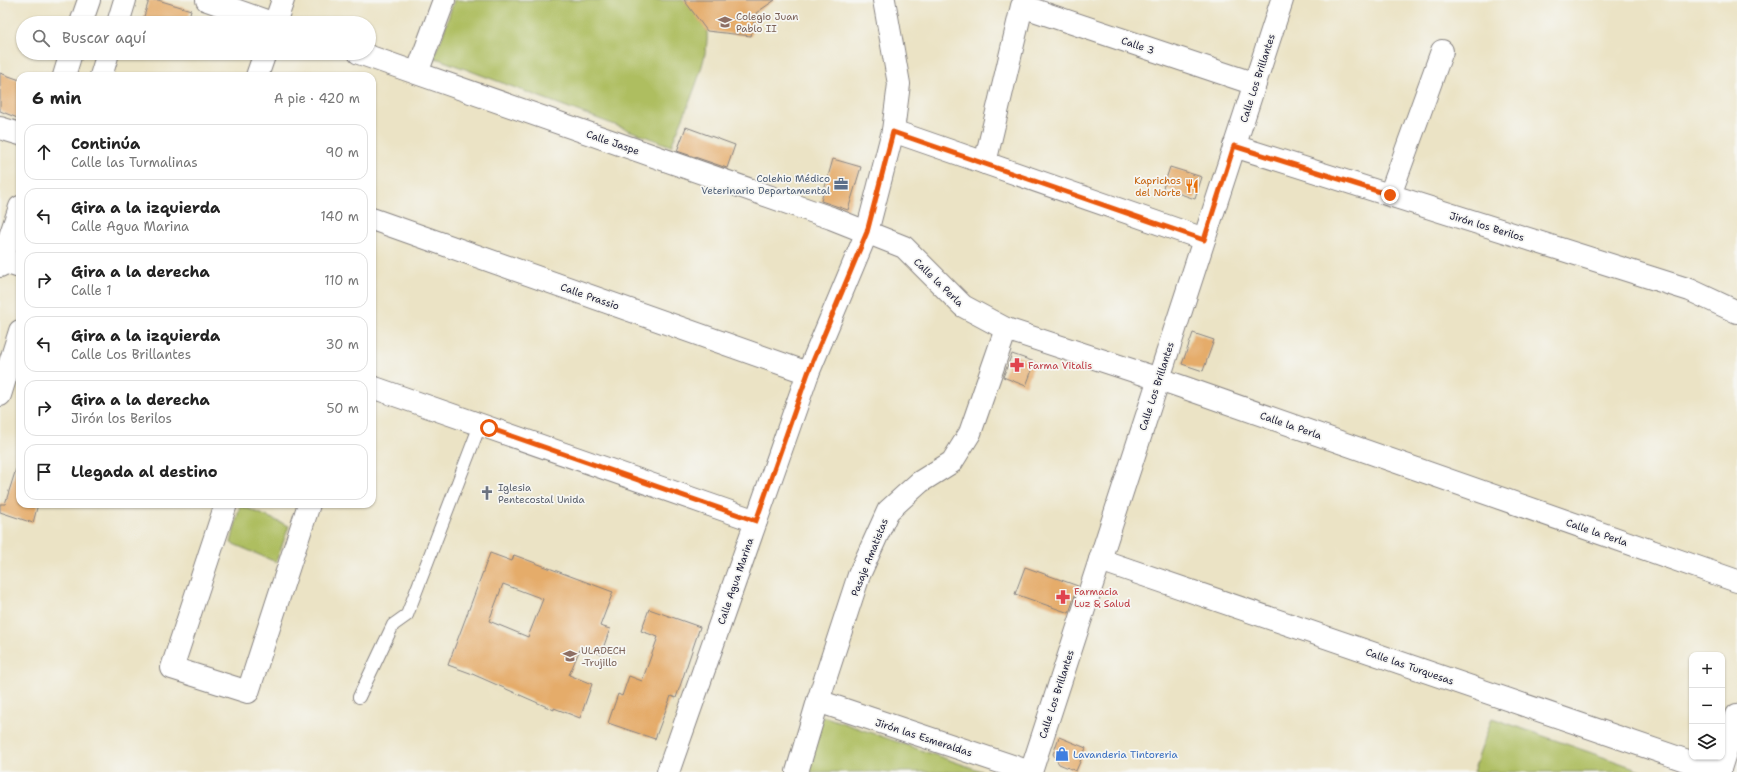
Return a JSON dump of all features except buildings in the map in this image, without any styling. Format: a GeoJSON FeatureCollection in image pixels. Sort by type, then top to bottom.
{"type":"FeatureCollection","features":[{"type":"Feature","properties":{"kind":"street"},"geometry":{"type":"LineString","coordinates":[[83,16],[89,0]]}},
{"type":"Feature","properties":{"kind":"street"},"geometry":{"type":"LineString","coordinates":[[120,16],[126,0]]}},
{"type":"Feature","properties":{"kind":"street"},"geometry":{"type":"LineString","coordinates":[[206,0],[253,16]]}},
{"type":"Feature","properties":{"kind":"street"},"geometry":{"type":"LineString","coordinates":[[277,16],[283,0]]}},
{"type":"Feature","properties":{"kind":"street"},"geometry":{"type":"LineString","coordinates":[[417,73],[444,0]]}},
{"type":"Feature","properties":{"kind":"street","name":"Calle Agua Marina"},"geometry":{"type":"LineString","coordinates":[[668,772],[808,373],[867,232],[893,132],[900,84],[884,0]]}},
{"type":"Feature","properties":{"kind":"street","name":"Calle Los Brillantes"},"geometry":{"type":"LineString","coordinates":[[1030,772],[1282,0]]}},
{"type":"Feature","properties":{"kind":"street","name":"Calle 3"},"geometry":{"type":"LineString","coordinates":[[986,163],[1022,6],[1255,84]]}},
{"type":"Feature","properties":{"kind":"street"},"geometry":{"type":"LineString","coordinates":[[1390,195],[1442,51]]}},
{"type":"Feature","properties":{"kind":"street","name":"Calle Jaspe"},"geometry":{"type":"LineString","coordinates":[[376,59],[867,232]]}},
{"type":"Feature","properties":{"kind":"street"},"geometry":{"type":"LineString","coordinates":[[65,72],[69,60]]}},
{"type":"Feature","properties":{"kind":"street"},"geometry":{"type":"LineString","coordinates":[[102,72],[106,60]]}},
{"type":"Feature","properties":{"kind":"street"},"geometry":{"type":"LineString","coordinates":[[258,72],[263,60]]}},
{"type":"Feature","properties":{"kind":"street"},"geometry":{"type":"LineString","coordinates":[[0,128],[16,133]]}},
{"type":"Feature","properties":{"kind":"street"},"geometry":{"type":"LineString","coordinates":[[893,132],[986,163],[1204,240]]}},
{"type":"Feature","properties":{"kind":"street","name":"Jirón los Berilos"},"geometry":{"type":"LineString","coordinates":[[1234,146],[1690,290],[1737,312]]}},
{"type":"Feature","properties":{"kind":"street","name":"Calle Prassio"},"geometry":{"type":"LineString","coordinates":[[376,220],[808,373]]}},
{"type":"Feature","properties":{"kind":"street"},"geometry":{"type":"LineString","coordinates":[[7,265],[16,225]]}},
{"type":"Feature","properties":{"kind":"street","name":"Calle la Perla"},"geometry":{"type":"LineString","coordinates":[[867,232],[904,247],[963,306],[1006,328],[1159,379],[1737,581]]}},
{"type":"Feature","properties":{"kind":"street","name":"Pasaje Amatistas"},"geometry":{"type":"LineString","coordinates":[[797,772],[818,701],[859,575],[888,511],[920,482],[952,462],[970,433],[1006,328]]}},
{"type":"Feature","properties":{"kind":"street"},"geometry":{"type":"LineString","coordinates":[[0,395],[16,344]]}},
{"type":"Feature","properties":{"kind":"street"},"geometry":{"type":"LineString","coordinates":[[376,388],[756,521]]}},
{"type":"Feature","properties":{"kind":"street"},"geometry":{"type":"LineString","coordinates":[[225,508],[172,668],[248,692],[308,508]]}},
{"type":"Feature","properties":{"kind":"street","name":"Calle las Turquesas"},"geometry":{"type":"LineString","coordinates":[[1100,560],[1719,772]]}},
{"type":"Feature","properties":{"kind":"street","name":"Jirón las Esmeraldas"},"geometry":{"type":"LineString","coordinates":[[818,701],[1030,772]]}},
{"type":"Feature","properties":{"kind":"street"},"geometry":{"type":"LineString","coordinates":[[1719,772],[1737,715]]}},
{"type":"Feature","properties":{"kind":"lane"},"geometry":{"type":"LineString","coordinates":[[359,696],[393,626],[407,616],[480,425]]}},
{"type":"Feature","properties":{"kind":"green space"},"geometry":{"type":"Polygon","coordinates":[[[454,0],[689,0],[705,23],[707,37],[705,52],[696,86],[671,146],[433,57],[442,38],[454,0]]]}},
{"type":"Feature","properties":{"kind":"green space"},"geometry":{"type":"Polygon","coordinates":[[[239,508],[247,508],[289,526],[276,562],[231,543],[239,508]]]}},
{"type":"Feature","properties":{"kind":"green space"},"geometry":{"type":"Polygon","coordinates":[[[823,716],[984,772],[805,772],[823,716]]]}},
{"type":"Feature","properties":{"kind":"green space"},"geometry":{"type":"Polygon","coordinates":[[[1492,718],[1646,772],[1473,772],[1492,718]]]}},
{"type":"Feature","properties":{"kind":"place","name":"Colegio Juan Pablo II"},"geometry":{"type":"Point","coordinates":[725,22]}},
{"type":"Feature","properties":{"kind":"place","name":"Colehio Médico Veterinario Departamental"},"geometry":{"type":"Point","coordinates":[841,184]}},
{"type":"Feature","properties":{"kind":"place","name":"Kaprichos del Norte"},"geometry":{"type":"Point","coordinates":[1192,186]}},
{"type":"Feature","properties":{"kind":"place","name":"Farma Vitalis"},"geometry":{"type":"Point","coordinates":[1017,365]}},
{"type":"Feature","properties":{"kind":"place","name":"Iglesia Pentecostal Unida"},"geometry":{"type":"Point","coordinates":[487,493]}},
{"type":"Feature","properties":{"kind":"place","name":"Farmacia Luz & Salud"},"geometry":{"type":"Point","coordinates":[1063,597]}},
{"type":"Feature","properties":{"kind":"place","name":"ULADECH -Trujillo"},"geometry":{"type":"Point","coordinates":[570,656]}},
{"type":"Feature","properties":{"kind":"place","name":"Lavanderia Tintoreria"},"geometry":{"type":"Point","coordinates":[1062,754]}},
{"type":"Feature","properties":{"kind":"route"},"geometry":{"type":"LineString","coordinates":[[489,428],[756,521],[808,373],[867,232],[893,132],[1204,240],[1234,146],[1390,195]]}}]}
